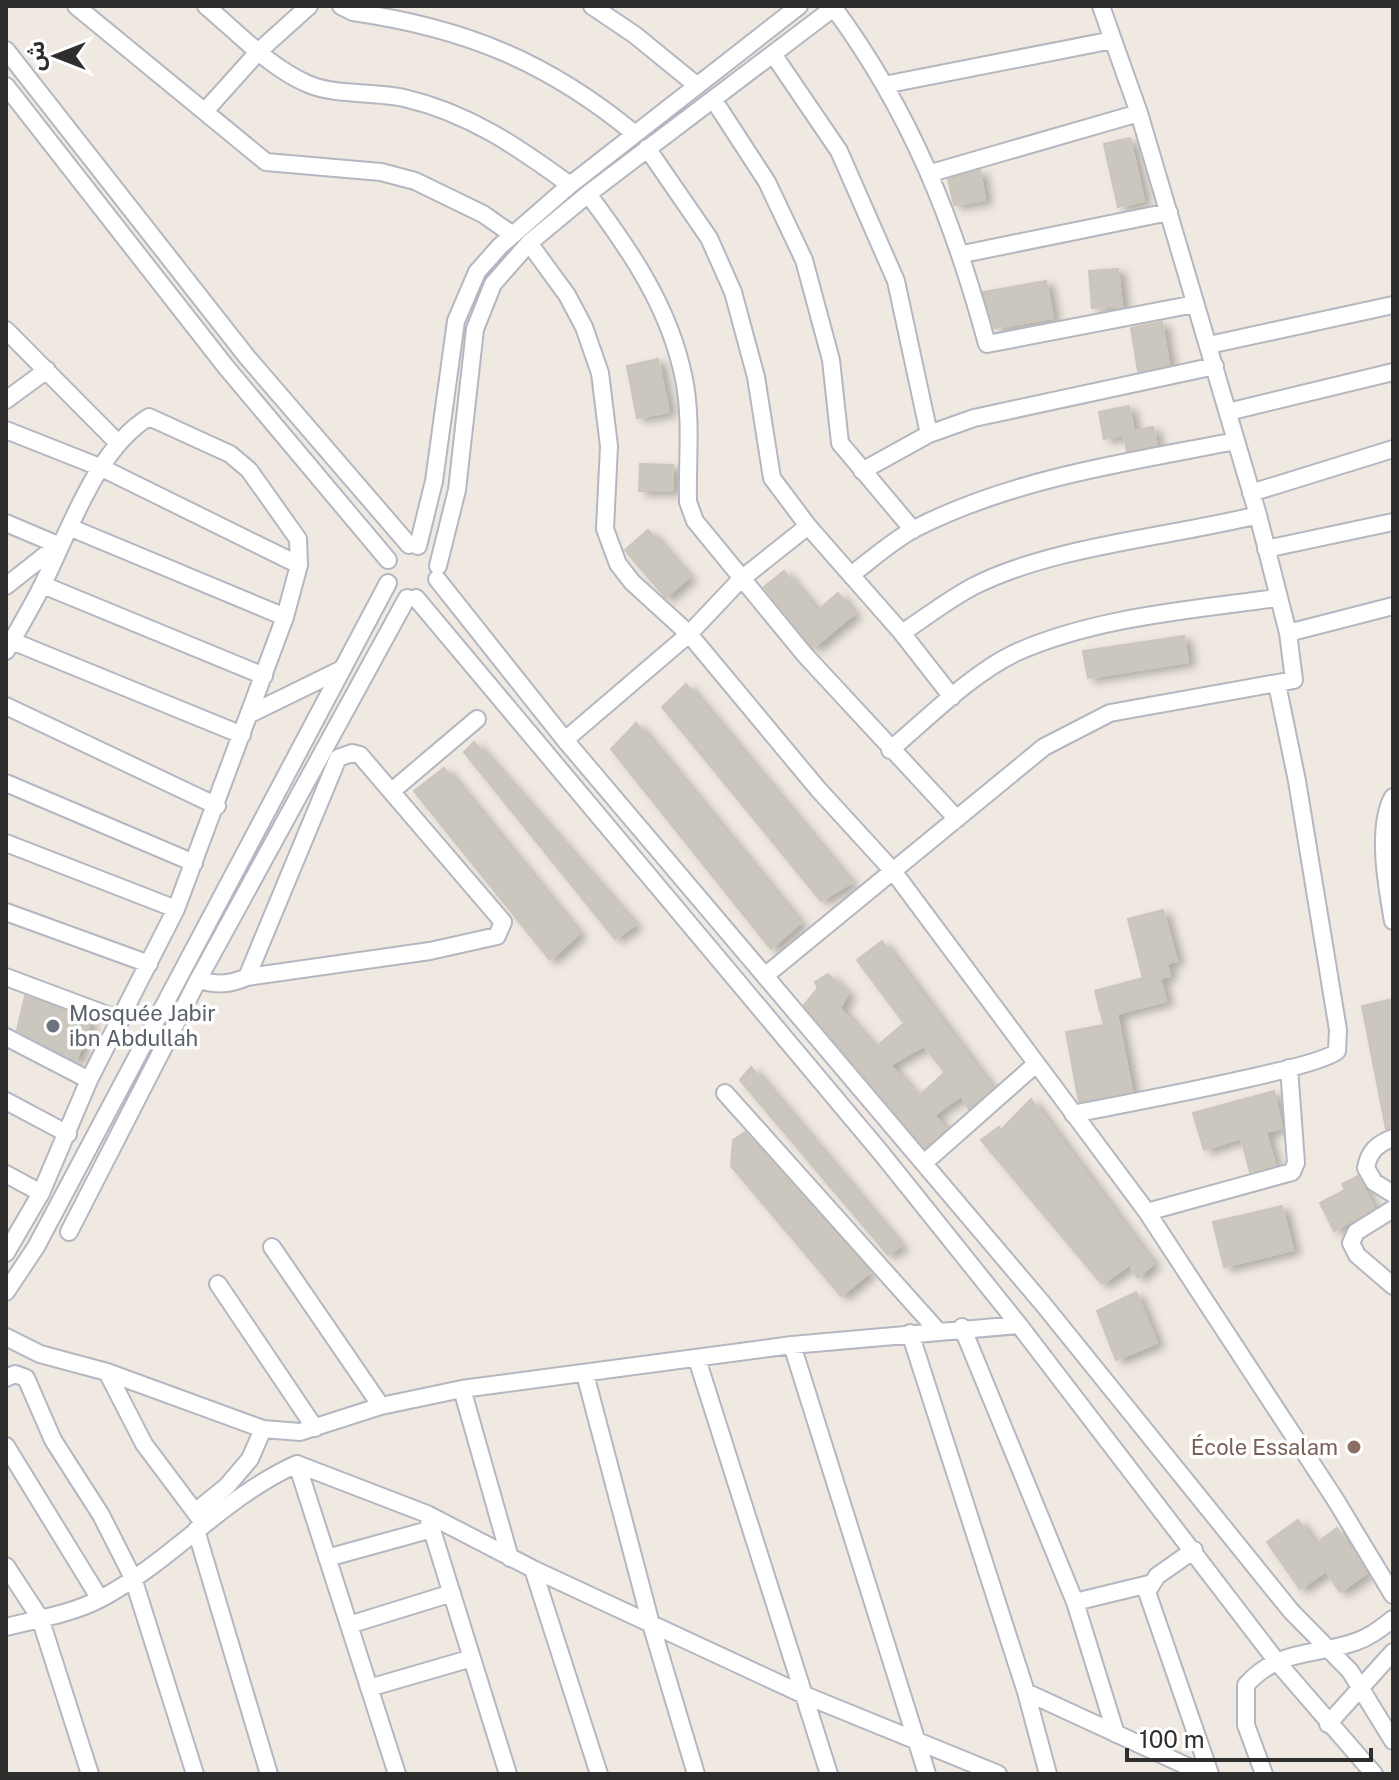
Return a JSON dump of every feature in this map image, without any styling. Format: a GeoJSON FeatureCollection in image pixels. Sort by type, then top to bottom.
{"type":"FeatureCollection","features":[{"type":"Feature","properties":{"kind":"street"},"geometry":{"type":"LineString","coordinates":[[76,6],[266,162],[381,172],[415,181],[483,214],[513,235]]}},
{"type":"Feature","properties":{"kind":"street"},"geometry":{"type":"LineString","coordinates":[[206,6],[259,51],[310,85],[402,98],[479,124],[509,140],[570,185]]}},
{"type":"Feature","properties":{"kind":"street"},"geometry":{"type":"LineString","coordinates":[[206,110],[259,51],[309,6]]}},
{"type":"Feature","properties":{"kind":"street"},"geometry":{"type":"LineString","coordinates":[[341,6],[353,12],[451,31],[508,53],[550,72],[592,99],[635,134]]}},
{"type":"Feature","properties":{"kind":"street"},"geometry":{"type":"LineString","coordinates":[[592,6],[635,35],[695,84]]}},
{"type":"Feature","properties":{"kind":"street"},"geometry":{"type":"LineString","coordinates":[[413,546],[434,481],[458,313],[477,272],[513,235],[570,185],[695,84],[799,6]]}},
{"type":"Feature","properties":{"kind":"street"},"geometry":{"type":"LineString","coordinates":[[766,975],[1044,747],[1078,726],[1110,713],[1294,680],[1288,633],[1258,515],[1139,113],[1101,6]]}},
{"type":"Feature","properties":{"kind":"street"},"geometry":{"type":"LineString","coordinates":[[69,1232],[198,980],[411,598],[430,592],[438,573],[457,490],[479,313],[493,284],[529,243],[588,194],[835,7],[884,85],[931,173],[963,254],[987,344],[1195,304]]}},
{"type":"Feature","properties":{"kind":"street"},"geometry":{"type":"LineString","coordinates":[[884,85],[1113,40]]}},
{"type":"Feature","properties":{"kind":"street"},"geometry":{"type":"LineString","coordinates":[[6,50],[247,357],[413,546],[433,555],[438,573],[565,740],[1043,1304],[1291,1611],[1350,1671],[1393,1741]]}},
{"type":"Feature","properties":{"kind":"street"},"geometry":{"type":"LineString","coordinates":[[773,54],[839,151],[896,281],[929,434]]}},
{"type":"Feature","properties":{"kind":"street"},"geometry":{"type":"LineString","coordinates":[[6,86],[226,367],[388,560],[388,583],[36,1247],[6,1292]]}},
{"type":"Feature","properties":{"kind":"street"},"geometry":{"type":"LineString","coordinates":[[713,99],[767,182],[804,260],[831,360],[840,443],[913,530]]}},
{"type":"Feature","properties":{"kind":"street"},"geometry":{"type":"LineString","coordinates":[[931,173],[1139,113]]}},
{"type":"Feature","properties":{"kind":"street"},"geometry":{"type":"LineString","coordinates":[[647,148],[709,238],[733,292],[756,377],[772,478],[808,526],[902,633],[952,697]]}},
{"type":"Feature","properties":{"kind":"street"},"geometry":{"type":"LineString","coordinates":[[588,194],[633,255],[660,309],[684,378],[691,513],[740,580],[890,750],[957,819]]}},
{"type":"Feature","properties":{"kind":"street"},"geometry":{"type":"LineString","coordinates":[[963,254],[1169,212]]}},
{"type":"Feature","properties":{"kind":"street"},"geometry":{"type":"LineString","coordinates":[[529,243],[567,295],[584,327],[600,373],[609,446],[604,514],[609,546],[632,582],[689,634],[818,789],[893,871],[1147,1212],[1335,1499],[1393,1595]]}},
{"type":"Feature","properties":{"kind":"street"},"geometry":{"type":"LineString","coordinates":[[1209,345],[1393,305]]}},
{"type":"Feature","properties":{"kind":"street"},"geometry":{"type":"LineString","coordinates":[[6,330],[117,442]]}},
{"type":"Feature","properties":{"kind":"street"},"geometry":{"type":"LineString","coordinates":[[862,471],[929,434],[1017,407],[1215,366]]}},
{"type":"Feature","properties":{"kind":"street"},"geometry":{"type":"LineString","coordinates":[[6,400],[47,370]]}},
{"type":"Feature","properties":{"kind":"street"},"geometry":{"type":"LineString","coordinates":[[1228,412],[1393,372]]}},
{"type":"Feature","properties":{"kind":"street"},"geometry":{"type":"LineString","coordinates":[[7,1249],[41,1193],[89,1080],[176,909],[217,806],[264,676],[299,565],[298,539],[262,486],[230,454],[149,417],[117,442],[58,545],[43,585],[9,646],[242,735]]}},
{"type":"Feature","properties":{"kind":"street"},"geometry":{"type":"LineString","coordinates":[[6,430],[102,468],[299,565]]}},
{"type":"Feature","properties":{"kind":"street"},"geometry":{"type":"LineString","coordinates":[[851,575],[913,530],[992,495],[1114,465],[1236,441]]}},
{"type":"Feature","properties":{"kind":"street"},"geometry":{"type":"LineString","coordinates":[[1251,493],[1393,449]]}},
{"type":"Feature","properties":{"kind":"street"},"geometry":{"type":"LineString","coordinates":[[902,633],[975,585],[1074,552],[1258,515]]}},
{"type":"Feature","properties":{"kind":"street"},"geometry":{"type":"LineString","coordinates":[[1266,549],[1393,522]]}},
{"type":"Feature","properties":{"kind":"street"},"geometry":{"type":"LineString","coordinates":[[6,523],[58,545]]}},
{"type":"Feature","properties":{"kind":"street"},"geometry":{"type":"LineString","coordinates":[[565,740],[689,634],[740,580],[808,526]]}},
{"type":"Feature","properties":{"kind":"street"},"geometry":{"type":"LineString","coordinates":[[69,527],[285,617]]}},
{"type":"Feature","properties":{"kind":"street"},"geometry":{"type":"LineString","coordinates":[[6,586],[58,545]]}},
{"type":"Feature","properties":{"kind":"street"},"geometry":{"type":"LineString","coordinates":[[388,560],[397,550],[413,546]]}},
{"type":"Feature","properties":{"kind":"street"},"geometry":{"type":"LineString","coordinates":[[388,583],[411,598],[882,1154],[1019,1325],[1278,1663],[1374,1774]]}},
{"type":"Feature","properties":{"kind":"street"},"geometry":{"type":"LineString","coordinates":[[43,585],[264,676]]}},
{"type":"Feature","properties":{"kind":"street"},"geometry":{"type":"LineString","coordinates":[[890,750],[952,697],[1013,654],[1078,631],[1277,598]]}},
{"type":"Feature","properties":{"kind":"street"},"geometry":{"type":"LineString","coordinates":[[1288,633],[1393,606]]}},
{"type":"Feature","properties":{"kind":"street"},"geometry":{"type":"LineString","coordinates":[[250,714],[340,670]]}},
{"type":"Feature","properties":{"kind":"street"},"geometry":{"type":"LineString","coordinates":[[1073,1114],[1331,1058],[1337,1051],[1338,1030],[1297,781],[1277,684]]}},
{"type":"Feature","properties":{"kind":"street"},"geometry":{"type":"LineString","coordinates":[[6,706],[217,806]]}},
{"type":"Feature","properties":{"kind":"street"},"geometry":{"type":"LineString","coordinates":[[392,791],[477,719]]}},
{"type":"Feature","properties":{"kind":"street"},"geometry":{"type":"LineString","coordinates":[[198,980],[232,984],[247,977],[430,951],[497,936],[503,922],[360,755],[352,753],[338,758],[247,977]]}},
{"type":"Feature","properties":{"kind":"street"},"geometry":{"type":"LineString","coordinates":[[6,783],[194,863]]}},
{"type":"Feature","properties":{"kind":"street"},"geometry":{"type":"LineString","coordinates":[[1393,797],[1386,884],[1393,921]]}},
{"type":"Feature","properties":{"kind":"street"},"geometry":{"type":"LineString","coordinates":[[6,843],[176,909]]}},
{"type":"Feature","properties":{"kind":"street"},"geometry":{"type":"LineString","coordinates":[[6,912],[149,964]]}},
{"type":"Feature","properties":{"kind":"street"},"geometry":{"type":"LineString","coordinates":[[6,977],[121,1020]]}},
{"type":"Feature","properties":{"kind":"street"},"geometry":{"type":"LineString","coordinates":[[6,1037],[89,1080]]}},
{"type":"Feature","properties":{"kind":"street"},"geometry":{"type":"LineString","coordinates":[[924,1163],[1036,1064]]}},
{"type":"Feature","properties":{"kind":"street"},"geometry":{"type":"LineString","coordinates":[[1147,1212],[1292,1172],[1296,1163],[1289,1068]]}},
{"type":"Feature","properties":{"kind":"street"},"geometry":{"type":"LineString","coordinates":[[725,1093],[937,1330]]}},
{"type":"Feature","properties":{"kind":"street"},"geometry":{"type":"LineString","coordinates":[[6,1101],[68,1134]]}},
{"type":"Feature","properties":{"kind":"street"},"geometry":{"type":"LineString","coordinates":[[1393,1138],[1380,1142],[1368,1156],[1366,1168],[1374,1182],[1393,1194]]}},
{"type":"Feature","properties":{"kind":"street"},"geometry":{"type":"LineString","coordinates":[[6,1174],[41,1193]]}},
{"type":"Feature","properties":{"kind":"street"},"geometry":{"type":"LineString","coordinates":[[1393,1209],[1356,1232],[1351,1243],[1357,1255],[1393,1286]]}},
{"type":"Feature","properties":{"kind":"street"},"geometry":{"type":"LineString","coordinates":[[272,1247],[381,1406]]}},
{"type":"Feature","properties":{"kind":"street"},"geometry":{"type":"LineString","coordinates":[[218,1284],[315,1428]]}},
{"type":"Feature","properties":{"kind":"street"},"geometry":{"type":"LineString","coordinates":[[6,1337],[40,1354],[107,1372],[263,1429],[300,1432],[381,1406],[462,1389],[792,1345],[962,1327],[1019,1325]]}},
{"type":"Feature","properties":{"kind":"street"},"geometry":{"type":"LineString","coordinates":[[962,1327],[1075,1602],[1116,1734]]}},
{"type":"Feature","properties":{"kind":"street"},"geometry":{"type":"LineString","coordinates":[[910,1333],[1026,1692],[1048,1774]]}},
{"type":"Feature","properties":{"kind":"street"},"geometry":{"type":"LineString","coordinates":[[792,1345],[927,1774]]}},
{"type":"Feature","properties":{"kind":"street"},"geometry":{"type":"LineString","coordinates":[[26,1378],[40,1354]]}},
{"type":"Feature","properties":{"kind":"street"},"geometry":{"type":"LineString","coordinates":[[697,1359],[829,1774]]}},
{"type":"Feature","properties":{"kind":"street"},"geometry":{"type":"LineString","coordinates":[[107,1372],[144,1444],[198,1522],[269,1774]]}},
{"type":"Feature","properties":{"kind":"street"},"geometry":{"type":"LineString","coordinates":[[6,1378],[15,1374],[26,1378],[53,1440],[101,1515],[133,1578],[195,1774]]}},
{"type":"Feature","properties":{"kind":"street"},"geometry":{"type":"LineString","coordinates":[[585,1374],[651,1624],[696,1774]]}},
{"type":"Feature","properties":{"kind":"street"},"geometry":{"type":"LineString","coordinates":[[462,1389],[510,1558]]}},
{"type":"Feature","properties":{"kind":"street"},"geometry":{"type":"LineString","coordinates":[[198,1522],[250,1459],[263,1429]]}},
{"type":"Feature","properties":{"kind":"street"},"geometry":{"type":"LineString","coordinates":[[6,1446],[100,1599]]}},
{"type":"Feature","properties":{"kind":"street"},"geometry":{"type":"LineString","coordinates":[[297,1464],[510,1558],[802,1694],[998,1774]]}},
{"type":"Feature","properties":{"kind":"street"},"geometry":{"type":"LineString","coordinates":[[6,1627],[100,1599],[133,1578],[198,1522],[297,1464]]}},
{"type":"Feature","properties":{"kind":"street"},"geometry":{"type":"LineString","coordinates":[[297,1464],[397,1774]]}},
{"type":"Feature","properties":{"kind":"street"},"geometry":{"type":"LineString","coordinates":[[327,1558],[430,1522]]}},
{"type":"Feature","properties":{"kind":"street"},"geometry":{"type":"LineString","coordinates":[[430,1522],[508,1774]]}},
{"type":"Feature","properties":{"kind":"street"},"geometry":{"type":"LineString","coordinates":[[1075,1602],[1149,1584],[1194,1550]]}},
{"type":"Feature","properties":{"kind":"street"},"geometry":{"type":"LineString","coordinates":[[6,1566],[40,1618],[90,1774]]}},
{"type":"Feature","properties":{"kind":"street"},"geometry":{"type":"LineString","coordinates":[[533,1569],[599,1774]]}},
{"type":"Feature","properties":{"kind":"street"},"geometry":{"type":"LineString","coordinates":[[1149,1584],[1149,1602],[1207,1774]]}},
{"type":"Feature","properties":{"kind":"street"},"geometry":{"type":"LineString","coordinates":[[349,1625],[452,1593]]}},
{"type":"Feature","properties":{"kind":"street"},"geometry":{"type":"LineString","coordinates":[[1264,1774],[1246,1725],[1243,1698],[1246,1685],[1253,1676],[1296,1653],[1361,1640],[1393,1619]]}},
{"type":"Feature","properties":{"kind":"street"},"geometry":{"type":"LineString","coordinates":[[1328,1724],[1393,1652]]}},
{"type":"Feature","properties":{"kind":"street"},"geometry":{"type":"LineString","coordinates":[[369,1688],[472,1658]]}},
{"type":"Feature","properties":{"kind":"street"},"geometry":{"type":"LineString","coordinates":[[1026,1692],[1207,1774]]}},
{"type":"Feature","properties":{"kind":"building"},"geometry":{"type":"Polygon","coordinates":[[[1130,138],[1144,201],[1118,207],[1104,144],[1130,138]]]}},
{"type":"Feature","properties":{"kind":"building"},"geometry":{"type":"Polygon","coordinates":[[[980,170],[985,200],[954,205],[948,179],[980,170]]]}},
{"type":"Feature","properties":{"kind":"building"},"geometry":{"type":"Polygon","coordinates":[[[1118,269],[1122,306],[1092,308],[1089,271],[1118,269]]]}},
{"type":"Feature","properties":{"kind":"building"},"geometry":{"type":"Polygon","coordinates":[[[1046,281],[1053,318],[994,328],[983,292],[1046,281]]]}},
{"type":"Feature","properties":{"kind":"building"},"geometry":{"type":"Polygon","coordinates":[[[1162,322],[1169,365],[1138,371],[1131,328],[1162,322]]]}},
{"type":"Feature","properties":{"kind":"building"},"geometry":{"type":"Polygon","coordinates":[[[658,359],[669,412],[637,418],[627,366],[658,359]]]}},
{"type":"Feature","properties":{"kind":"building"},"geometry":{"type":"Polygon","coordinates":[[[1129,406],[1134,431],[1153,427],[1157,445],[1127,451],[1124,435],[1104,439],[1099,412],[1129,406]]]}},
{"type":"Feature","properties":{"kind":"building"},"geometry":{"type":"Polygon","coordinates":[[[640,464],[673,465],[672,491],[639,491],[640,464]]]}},
{"type":"Feature","properties":{"kind":"building"},"geometry":{"type":"Polygon","coordinates":[[[648,530],[689,577],[666,598],[625,550],[648,530]]]}},
{"type":"Feature","properties":{"kind":"building"},"geometry":{"type":"Polygon","coordinates":[[[784,571],[817,611],[838,593],[854,614],[813,648],[764,587],[784,571]]]}},
{"type":"Feature","properties":{"kind":"building"},"geometry":{"type":"Polygon","coordinates":[[[1184,636],[1188,662],[1088,678],[1083,651],[1184,636]]]}},
{"type":"Feature","properties":{"kind":"building"},"geometry":{"type":"Polygon","coordinates":[[[686,684],[851,883],[821,901],[662,707],[686,684]]]}},
{"type":"Feature","properties":{"kind":"building"},"geometry":{"type":"Polygon","coordinates":[[[636,723],[800,923],[771,949],[611,749],[636,723]]]}},
{"type":"Feature","properties":{"kind":"building"},"geometry":{"type":"Polygon","coordinates":[[[474,742],[635,925],[615,939],[464,752],[474,742]]]}},
{"type":"Feature","properties":{"kind":"building"},"geometry":{"type":"Polygon","coordinates":[[[444,768],[579,934],[550,960],[414,791],[444,768]]]}},
{"type":"Feature","properties":{"kind":"building"},"geometry":{"type":"Polygon","coordinates":[[[1163,910],[1177,961],[1167,963],[1170,976],[1160,978],[1166,1001],[1117,1014],[1132,1091],[1079,1102],[1066,1032],[1104,1025],[1095,991],[1143,978],[1128,919],[1163,910]]]}},
{"type":"Feature","properties":{"kind":"building"},"geometry":{"type":"Polygon","coordinates":[[[882,941],[992,1088],[969,1109],[961,1096],[934,1115],[946,1129],[925,1148],[804,1005],[818,988],[815,982],[828,974],[848,994],[840,1008],[875,1048],[904,1023],[857,960],[882,941]],[[924,1046],[890,1065],[918,1097],[945,1072],[924,1046]]]}},
{"type":"Feature","properties":{"kind":"building","name":"Mosquée Jabir ibn Abdullah"},"geometry":{"type":"Polygon","coordinates":[[[25,996],[91,1020],[76,1061],[17,1030],[25,996]]]}},
{"type":"Feature","properties":{"kind":"building"},"geometry":{"type":"Polygon","coordinates":[[[1393,999],[1393,1127],[1386,1129],[1362,1006],[1393,999]]]}},
{"type":"Feature","properties":{"kind":"building"},"geometry":{"type":"Polygon","coordinates":[[[751,1067],[901,1246],[888,1255],[740,1080],[751,1067]]]}},
{"type":"Feature","properties":{"kind":"building"},"geometry":{"type":"Polygon","coordinates":[[[1274,1091],[1282,1128],[1266,1132],[1275,1165],[1250,1172],[1241,1138],[1204,1150],[1193,1113],[1274,1091]]]}},
{"type":"Feature","properties":{"kind":"building"},"geometry":{"type":"Polygon","coordinates":[[[1031,1099],[1153,1264],[1138,1278],[1129,1265],[1102,1284],[981,1140],[999,1127],[1001,1130],[1031,1099]]]}},
{"type":"Feature","properties":{"kind":"building"},"geometry":{"type":"Polygon","coordinates":[[[745,1132],[869,1273],[841,1296],[731,1166],[733,1140],[745,1132]]]}},
{"type":"Feature","properties":{"kind":"building"},"geometry":{"type":"Polygon","coordinates":[[[1358,1176],[1374,1208],[1334,1231],[1320,1203],[1345,1190],[1342,1184],[1358,1176]]]}},
{"type":"Feature","properties":{"kind":"building"},"geometry":{"type":"Polygon","coordinates":[[[1282,1206],[1293,1250],[1224,1267],[1213,1222],[1282,1206]]]}},
{"type":"Feature","properties":{"kind":"building"},"geometry":{"type":"Polygon","coordinates":[[[1136,1292],[1157,1343],[1116,1360],[1097,1311],[1136,1292]]]}},
{"type":"Feature","properties":{"kind":"building"},"geometry":{"type":"Polygon","coordinates":[[[1298,1520],[1315,1544],[1337,1528],[1367,1573],[1340,1592],[1326,1571],[1300,1589],[1267,1542],[1298,1520]]]}},
{"type":"Feature","properties":{"kind":"place","name":"Mosquée Jabir ibn Abdullah"},"geometry":{"type":"Point","coordinates":[53,1026]}},
{"type":"Feature","properties":{"kind":"place","name":"École Essalam"},"geometry":{"type":"Point","coordinates":[1354,1447]}}]}
